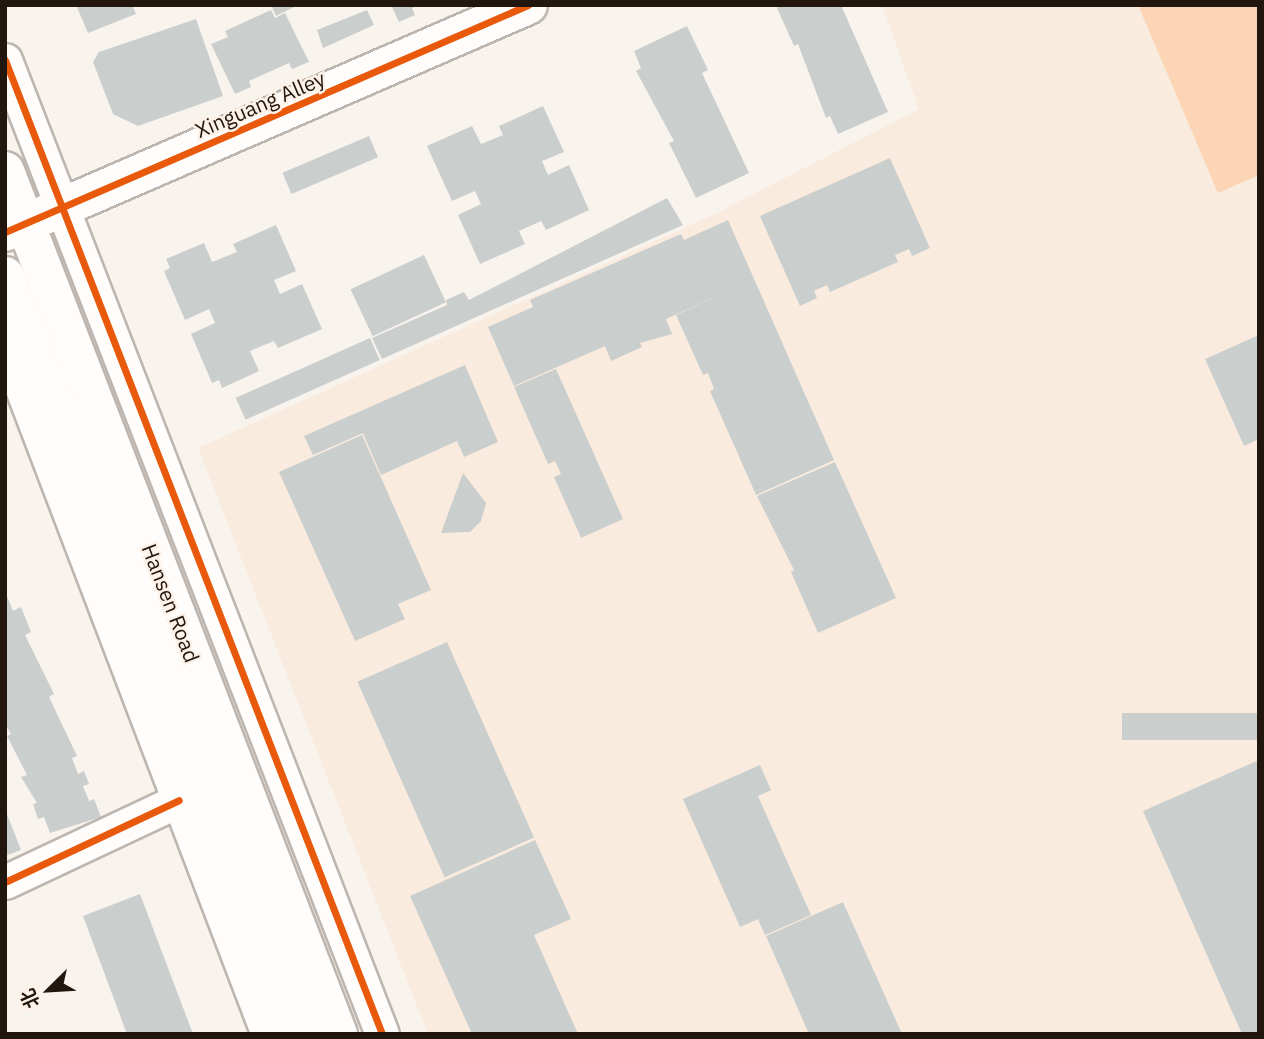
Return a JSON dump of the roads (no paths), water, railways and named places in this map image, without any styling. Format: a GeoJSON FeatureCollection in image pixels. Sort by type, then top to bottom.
{"type":"FeatureCollection","features":[{"type":"Feature","properties":{"kind":"main road","name":"Xinguang Alley"},"geometry":{"type":"LineString","coordinates":[[15,228],[528,5]]}},
{"type":"Feature","properties":{"kind":"main road","name":"Hansen Road"},"geometry":{"type":"LineString","coordinates":[[5,171],[15,228],[338,1034]]}},
{"type":"Feature","properties":{"kind":"main road","name":"Hansen Road"},"geometry":{"type":"LineString","coordinates":[[5,276],[299,1034]]}},
{"type":"Feature","properties":{"kind":"street"},"geometry":{"type":"LineString","coordinates":[[5,60],[382,1034]]}},
{"type":"Feature","properties":{"kind":"street"},"geometry":{"type":"LineString","coordinates":[[5,344],[268,1034]]}},
{"type":"Feature","properties":{"kind":"street"},"geometry":{"type":"LineString","coordinates":[[5,882],[179,800]]}}]}
